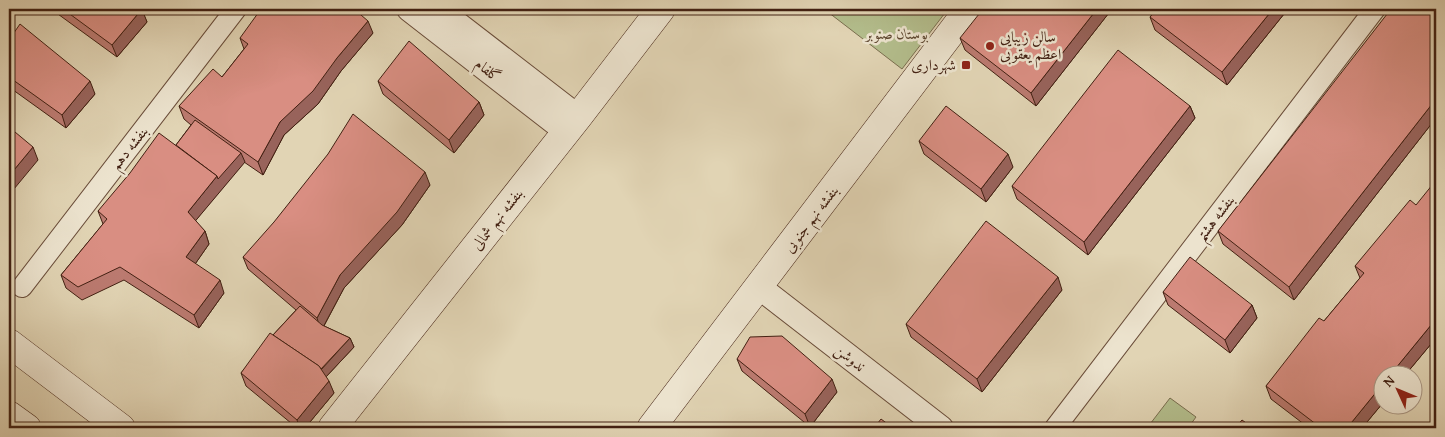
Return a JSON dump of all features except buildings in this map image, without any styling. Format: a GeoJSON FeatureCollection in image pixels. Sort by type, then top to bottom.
{"type":"FeatureCollection","features":[{"type":"Feature","properties":{"kind":"main road","name":"بنفشه نهم شمالی"},"geometry":{"type":"LineString","coordinates":[[332,428],[661,9]]}},
{"type":"Feature","properties":{"kind":"main road","name":"بنفشه نهم جنوبی"},"geometry":{"type":"LineString","coordinates":[[651,428],[970,9]]}},
{"type":"Feature","properties":{"kind":"main road"},"geometry":{"type":"LineString","coordinates":[[9,343],[121,428]]}},
{"type":"Feature","properties":{"kind":"main road"},"geometry":{"type":"LineString","coordinates":[[9,415],[27,428]]}},
{"type":"Feature","properties":{"kind":"street","name":"بنفشه دهم"},"geometry":{"type":"LineString","coordinates":[[22,287],[236,9]]}},
{"type":"Feature","properties":{"kind":"street","name":"گلفام"},"geometry":{"type":"LineString","coordinates":[[409,9],[572,124]]}},
{"type":"Feature","properties":{"kind":"street","name":"گلفام"},"geometry":{"type":"LineString","coordinates":[[438,9],[572,124]]}},
{"type":"Feature","properties":{"kind":"street","name":"بنفشه هشتم"},"geometry":{"type":"LineString","coordinates":[[1055,428],[1374,9]]}},
{"type":"Feature","properties":{"kind":"street","name":"ندوشن"},"geometry":{"type":"LineString","coordinates":[[759,287],[941,428]]}},
{"type":"Feature","properties":{"kind":"green space","name":"بوستان صنوبر"},"geometry":{"type":"Polygon","coordinates":[[[824,9],[948,9],[902,69],[824,9]]]}},
{"type":"Feature","properties":{"kind":"green space"},"geometry":{"type":"Polygon","coordinates":[[[1170,398],[1196,417],[1188,428],[1147,428],[1170,398]]]}},
{"type":"Feature","properties":{"kind":"place","name":"سالن زیبایی اعظم یعقوبی"},"geometry":{"type":"Point","coordinates":[990,46]}},
{"type":"Feature","properties":{"kind":"place","name":"شهرداری"},"geometry":{"type":"Point","coordinates":[966,65]}}]}
